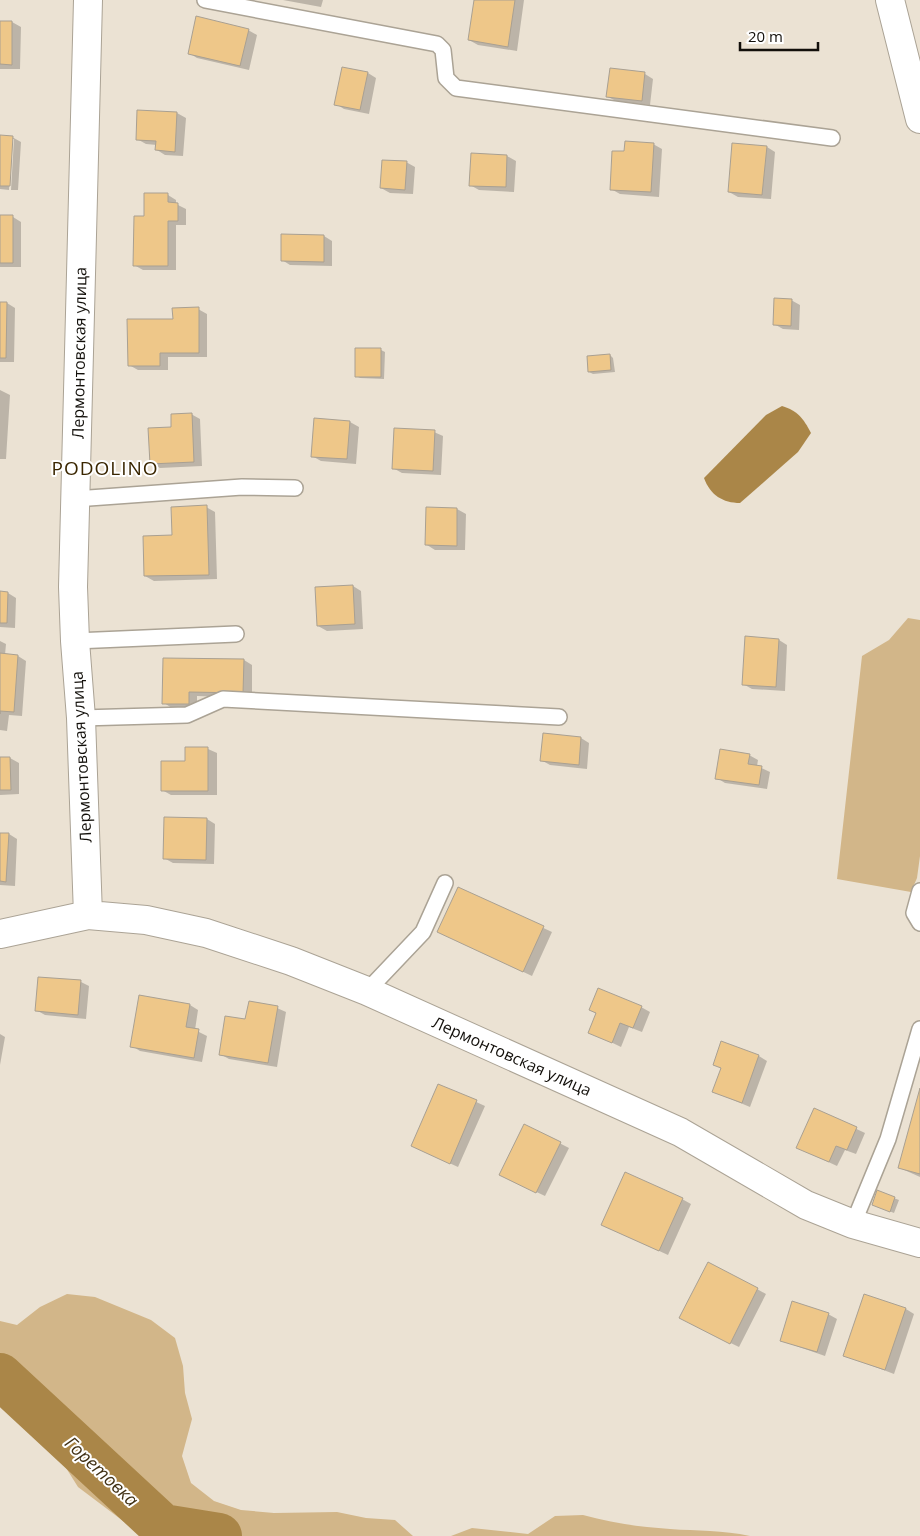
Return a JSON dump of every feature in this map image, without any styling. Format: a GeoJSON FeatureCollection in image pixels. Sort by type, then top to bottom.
{"type":"FeatureCollection","features":[{"type":"Feature","properties":{"kind":"street","name":"Лермонтовская улица"},"geometry":{"type":"LineString","coordinates":[[88,0],[75,499],[74,641],[81,718],[88,915]]}},
{"type":"Feature","properties":{"kind":"street"},"geometry":{"type":"LineString","coordinates":[[890,0],[920,119]]}},
{"type":"Feature","properties":{"kind":"street","name":"Лермонтовская улица"},"geometry":{"type":"LineString","coordinates":[[0,934],[88,915],[146,920],[206,933],[291,961],[367,991],[680,1132],[806,1205],[853,1224],[920,1243]]}},
{"type":"Feature","properties":{"kind":"lane"},"geometry":{"type":"LineString","coordinates":[[205,0],[437,44],[443,50],[446,78],[456,88],[832,138]]}},
{"type":"Feature","properties":{"kind":"lane"},"geometry":{"type":"LineString","coordinates":[[75,499],[242,487],[295,488]]}},
{"type":"Feature","properties":{"kind":"lane"},"geometry":{"type":"LineString","coordinates":[[74,641],[236,634]]}},
{"type":"Feature","properties":{"kind":"lane"},"geometry":{"type":"LineString","coordinates":[[81,718],[187,715],[223,699],[559,717]]}},
{"type":"Feature","properties":{"kind":"lane"},"geometry":{"type":"LineString","coordinates":[[367,991],[423,932],[445,883]]}},
{"type":"Feature","properties":{"kind":"lane"},"geometry":{"type":"LineString","coordinates":[[920,891],[914,913],[920,923]]}},
{"type":"Feature","properties":{"kind":"lane"},"geometry":{"type":"LineString","coordinates":[[853,1224],[888,1139],[920,1029]]}},
{"type":"Feature","properties":{"kind":"shaded area"},"geometry":{"type":"Polygon","coordinates":[[[782,406],[800,416],[811,433],[798,452],[740,503],[723,500],[718,497],[710,489],[704,478],[766,415],[782,406]]]}},
{"type":"Feature","properties":{"kind":"shaded area"},"geometry":{"type":"Polygon","coordinates":[[[908,618],[920,620],[920,856],[917,878],[911,892],[837,879],[862,656],[889,640],[908,618]]]}},
{"type":"Feature","properties":{"kind":"shaded area"},"geometry":{"type":"Polygon","coordinates":[[[67,1294],[95,1297],[151,1320],[175,1338],[183,1366],[185,1393],[192,1419],[182,1456],[191,1483],[214,1501],[241,1510],[274,1513],[337,1512],[366,1518],[395,1520],[413,1536],[143,1536],[78,1487],[46,1436],[23,1415],[0,1399],[0,1321],[17,1325],[40,1307],[67,1294]]]}},
{"type":"Feature","properties":{"kind":"shaded area"},"geometry":{"type":"Polygon","coordinates":[[[583,1515],[637,1526],[750,1536],[451,1536],[472,1528],[528,1534],[555,1516],[583,1515]]]}},
{"type":"Feature","properties":{"kind":"building"},"geometry":{"type":"Polygon","coordinates":[[[474,0],[515,0],[508,47],[468,40],[474,0]]]}},
{"type":"Feature","properties":{"kind":"building"},"geometry":{"type":"Polygon","coordinates":[[[196,16],[249,29],[240,66],[188,54],[196,16]]]}},
{"type":"Feature","properties":{"kind":"building"},"geometry":{"type":"Polygon","coordinates":[[[0,21],[12,21],[12,65],[0,64],[0,21]]]}},
{"type":"Feature","properties":{"kind":"building"},"geometry":{"type":"Polygon","coordinates":[[[342,67],[368,72],[360,110],[334,105],[342,67]]]}},
{"type":"Feature","properties":{"kind":"building"},"geometry":{"type":"Polygon","coordinates":[[[610,68],[645,72],[642,101],[606,97],[610,68]]]}},
{"type":"Feature","properties":{"kind":"building"},"geometry":{"type":"Polygon","coordinates":[[[137,110],[177,112],[175,152],[155,150],[156,141],[136,140],[137,110]]]}},
{"type":"Feature","properties":{"kind":"building"},"geometry":{"type":"Polygon","coordinates":[[[0,135],[13,136],[10,186],[0,186],[0,135]]]}},
{"type":"Feature","properties":{"kind":"building"},"geometry":{"type":"Polygon","coordinates":[[[625,141],[654,143],[651,192],[610,190],[612,151],[624,151],[625,141]]]}},
{"type":"Feature","properties":{"kind":"building"},"geometry":{"type":"Polygon","coordinates":[[[732,143],[767,146],[762,195],[728,192],[732,143]]]}},
{"type":"Feature","properties":{"kind":"building"},"geometry":{"type":"Polygon","coordinates":[[[471,153],[507,155],[506,187],[469,186],[471,153]]]}},
{"type":"Feature","properties":{"kind":"building"},"geometry":{"type":"Polygon","coordinates":[[[382,160],[407,161],[405,190],[380,188],[382,160]]]}},
{"type":"Feature","properties":{"kind":"building"},"geometry":{"type":"Polygon","coordinates":[[[144,193],[168,193],[168,202],[178,203],[178,221],[168,221],[168,266],[133,266],[134,216],[144,216],[144,193]]]}},
{"type":"Feature","properties":{"kind":"building"},"geometry":{"type":"Polygon","coordinates":[[[0,215],[13,215],[13,263],[0,263],[0,215]]]}},
{"type":"Feature","properties":{"kind":"building"},"geometry":{"type":"Polygon","coordinates":[[[281,234],[324,235],[324,262],[281,261],[281,234]]]}},
{"type":"Feature","properties":{"kind":"building"},"geometry":{"type":"Polygon","coordinates":[[[774,298],[792,299],[791,326],[773,325],[774,298]]]}},
{"type":"Feature","properties":{"kind":"building"},"geometry":{"type":"Polygon","coordinates":[[[0,302],[7,302],[6,358],[0,358],[0,302]]]}},
{"type":"Feature","properties":{"kind":"building"},"geometry":{"type":"Polygon","coordinates":[[[199,307],[199,353],[160,353],[160,366],[128,366],[127,319],[173,319],[172,308],[199,307]]]}},
{"type":"Feature","properties":{"kind":"building"},"geometry":{"type":"Polygon","coordinates":[[[355,348],[381,348],[381,377],[355,377],[355,348]]]}},
{"type":"Feature","properties":{"kind":"building"},"geometry":{"type":"Polygon","coordinates":[[[610,354],[611,370],[588,372],[587,356],[610,354]]]}},
{"type":"Feature","properties":{"kind":"building"},"geometry":{"type":"Polygon","coordinates":[[[192,413],[194,462],[150,464],[148,428],[171,427],[171,414],[192,413]]]}},
{"type":"Feature","properties":{"kind":"building"},"geometry":{"type":"Polygon","coordinates":[[[314,418],[350,421],[347,459],[311,457],[314,418]]]}},
{"type":"Feature","properties":{"kind":"building"},"geometry":{"type":"Polygon","coordinates":[[[394,428],[435,430],[433,471],[392,469],[394,428]]]}},
{"type":"Feature","properties":{"kind":"building"},"geometry":{"type":"Polygon","coordinates":[[[207,505],[209,575],[144,576],[143,536],[172,535],[171,507],[207,505]]]}},
{"type":"Feature","properties":{"kind":"building"},"geometry":{"type":"Polygon","coordinates":[[[426,507],[457,508],[457,546],[425,545],[426,507]]]}},
{"type":"Feature","properties":{"kind":"building"},"geometry":{"type":"Polygon","coordinates":[[[353,585],[355,624],[317,626],[315,587],[353,585]]]}},
{"type":"Feature","properties":{"kind":"building"},"geometry":{"type":"Polygon","coordinates":[[[0,591],[8,592],[7,623],[0,623],[0,591]]]}},
{"type":"Feature","properties":{"kind":"building"},"geometry":{"type":"Polygon","coordinates":[[[745,636],[779,639],[776,687],[742,685],[745,636]]]}},
{"type":"Feature","properties":{"kind":"building"},"geometry":{"type":"Polygon","coordinates":[[[0,653],[18,655],[14,712],[0,711],[0,653]]]}},
{"type":"Feature","properties":{"kind":"building"},"geometry":{"type":"Polygon","coordinates":[[[163,658],[244,659],[243,693],[189,692],[189,704],[162,704],[163,658]]]}},
{"type":"Feature","properties":{"kind":"building"},"geometry":{"type":"Polygon","coordinates":[[[543,733],[581,737],[579,765],[540,761],[543,733]]]}},
{"type":"Feature","properties":{"kind":"building"},"geometry":{"type":"Polygon","coordinates":[[[185,747],[208,747],[208,791],[161,791],[161,761],[185,761],[185,747]]]}},
{"type":"Feature","properties":{"kind":"building"},"geometry":{"type":"Polygon","coordinates":[[[720,749],[750,754],[748,764],[762,766],[759,785],[715,779],[720,749]]]}},
{"type":"Feature","properties":{"kind":"building"},"geometry":{"type":"Polygon","coordinates":[[[0,757],[10,757],[11,790],[0,790],[0,757]]]}},
{"type":"Feature","properties":{"kind":"building"},"geometry":{"type":"Polygon","coordinates":[[[164,817],[207,818],[206,860],[163,859],[164,817]]]}},
{"type":"Feature","properties":{"kind":"building"},"geometry":{"type":"Polygon","coordinates":[[[0,833],[9,833],[6,882],[0,881],[0,833]]]}},
{"type":"Feature","properties":{"kind":"building"},"geometry":{"type":"Polygon","coordinates":[[[458,887],[544,926],[523,972],[437,932],[458,887]]]}},
{"type":"Feature","properties":{"kind":"building"},"geometry":{"type":"Polygon","coordinates":[[[38,977],[81,980],[78,1015],[35,1011],[38,977]]]}},
{"type":"Feature","properties":{"kind":"building"},"geometry":{"type":"Polygon","coordinates":[[[598,988],[642,1006],[633,1028],[620,1023],[612,1043],[588,1033],[596,1013],[589,1010],[598,988]]]}},
{"type":"Feature","properties":{"kind":"building"},"geometry":{"type":"Polygon","coordinates":[[[139,995],[190,1004],[186,1027],[199,1029],[194,1058],[130,1047],[139,995]]]}},
{"type":"Feature","properties":{"kind":"building"},"geometry":{"type":"Polygon","coordinates":[[[249,1001],[278,1006],[268,1063],[219,1055],[225,1016],[245,1019],[249,1001]]]}},
{"type":"Feature","properties":{"kind":"building"},"geometry":{"type":"Polygon","coordinates":[[[721,1041],[759,1055],[742,1103],[712,1092],[721,1068],[713,1065],[721,1041]]]}},
{"type":"Feature","properties":{"kind":"building"},"geometry":{"type":"Polygon","coordinates":[[[438,1084],[477,1100],[450,1164],[411,1146],[438,1084]]]}},
{"type":"Feature","properties":{"kind":"building"},"geometry":{"type":"Polygon","coordinates":[[[920,1088],[920,1174],[898,1168],[920,1088]]]}},
{"type":"Feature","properties":{"kind":"building"},"geometry":{"type":"Polygon","coordinates":[[[814,1108],[857,1127],[847,1150],[836,1146],[829,1162],[796,1148],[814,1108]]]}},
{"type":"Feature","properties":{"kind":"building"},"geometry":{"type":"Polygon","coordinates":[[[524,1124],[561,1142],[536,1193],[499,1175],[524,1124]]]}},
{"type":"Feature","properties":{"kind":"building"},"geometry":{"type":"Polygon","coordinates":[[[625,1172],[683,1198],[659,1251],[601,1225],[625,1172]]]}},
{"type":"Feature","properties":{"kind":"building"},"geometry":{"type":"Polygon","coordinates":[[[877,1190],[895,1197],[890,1212],[872,1205],[877,1190]]]}},
{"type":"Feature","properties":{"kind":"building"},"geometry":{"type":"Polygon","coordinates":[[[708,1262],[758,1288],[730,1344],[679,1318],[708,1262]]]}},
{"type":"Feature","properties":{"kind":"building"},"geometry":{"type":"Polygon","coordinates":[[[864,1294],[906,1308],[885,1370],[843,1356],[864,1294]]]}},
{"type":"Feature","properties":{"kind":"building"},"geometry":{"type":"Polygon","coordinates":[[[792,1301],[829,1313],[817,1352],[780,1341],[792,1301]]]}},
{"type":"Feature","properties":{"kind":"waterway","name":"Горетовка"},"geometry":{"type":"LineString","coordinates":[[0,1376],[163,1527],[219,1536]]}},
{"type":"Feature","properties":{"kind":"district","name":"PODOLINO"},"geometry":{"type":"Point","coordinates":[105,468]}}]}
